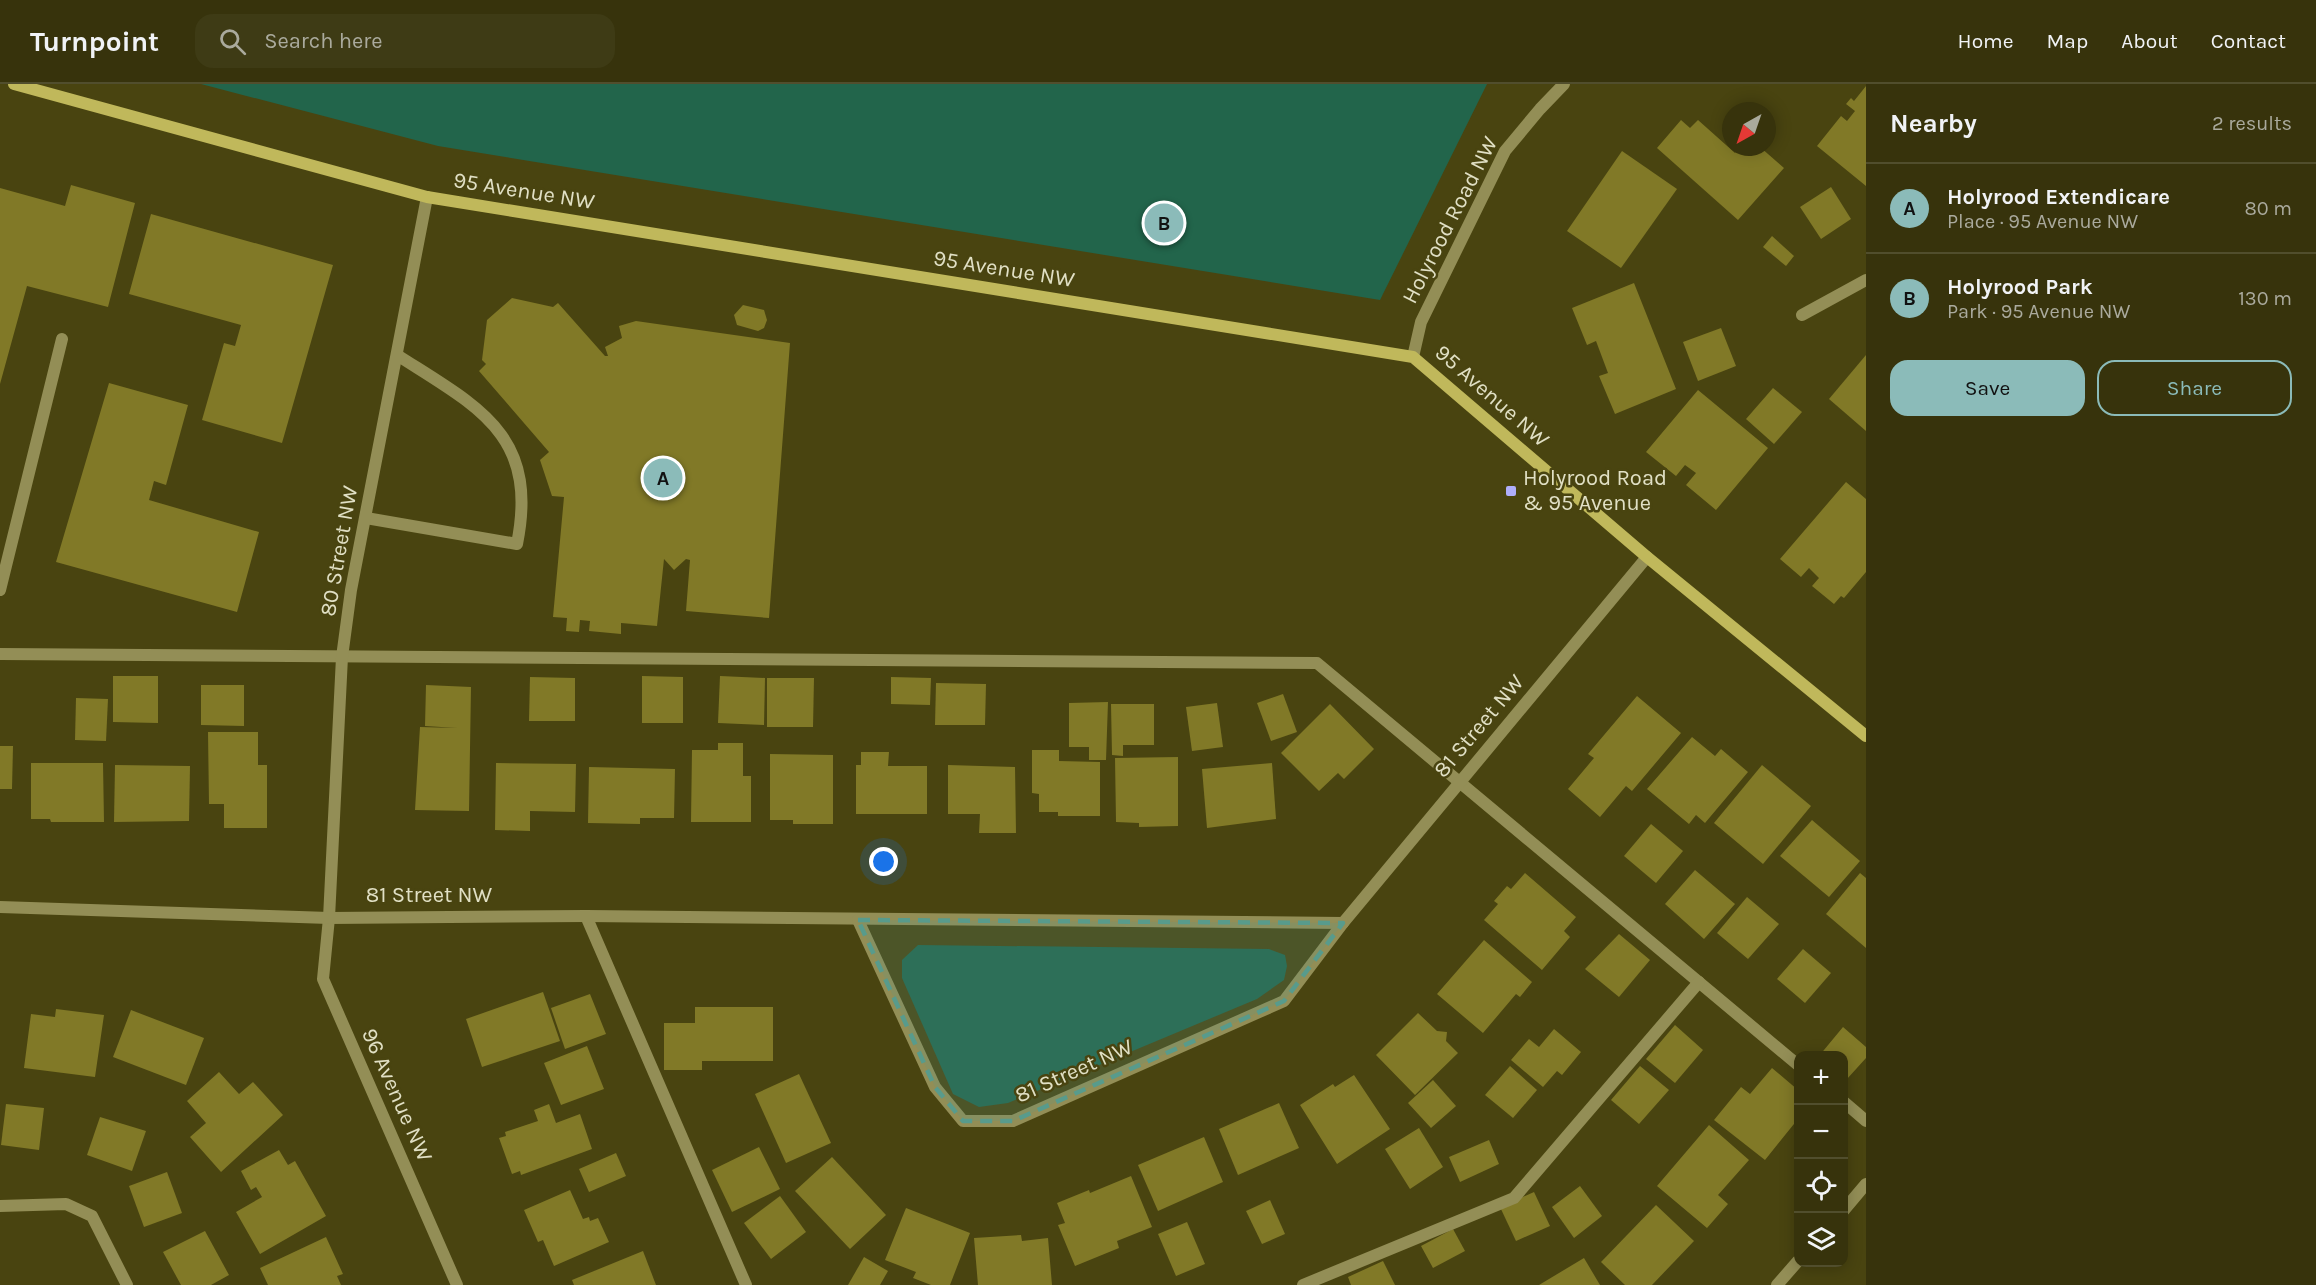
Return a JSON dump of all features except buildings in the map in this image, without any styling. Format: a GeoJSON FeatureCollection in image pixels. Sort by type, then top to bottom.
{"type":"FeatureCollection","features":[{"type":"Feature","properties":{"kind":"street","name":"95 Avenue NW"},"geometry":{"type":"LineString","coordinates":[[14,84],[427,197],[1413,357],[1647,557],[1866,736]]}},
{"type":"Feature","properties":{"kind":"street","name":"Holyrood Road NW"},"geometry":{"type":"LineString","coordinates":[[1413,357],[1421,322],[1505,151],[1564,84]]}},
{"type":"Feature","properties":{"kind":"street","name":"80 Street NW"},"geometry":{"type":"LineString","coordinates":[[329,918],[342,657],[427,197]]}},
{"type":"Feature","properties":{"kind":"street"},"geometry":{"type":"LineString","coordinates":[[1802,315],[1866,280]]}},
{"type":"Feature","properties":{"kind":"street"},"geometry":{"type":"LineString","coordinates":[[0,590],[62,339]]}},
{"type":"Feature","properties":{"kind":"street"},"geometry":{"type":"LineString","coordinates":[[366,518],[517,544],[523,515],[517,462],[501,432],[476,408],[397,355]]}},
{"type":"Feature","properties":{"kind":"street","name":"81 Street NW"},"geometry":{"type":"LineString","coordinates":[[858,920],[935,1087],[963,1121],[1013,1121],[1284,1001],[1343,923],[1647,557]]}},
{"type":"Feature","properties":{"kind":"street"},"geometry":{"type":"LineString","coordinates":[[0,654],[1317,663],[1794,1062]]}},
{"type":"Feature","properties":{"kind":"street","name":"81 Street NW"},"geometry":{"type":"LineString","coordinates":[[0,907],[329,918],[586,916],[1343,923]]}},
{"type":"Feature","properties":{"kind":"street"},"geometry":{"type":"LineString","coordinates":[[586,916],[746,1285]]}},
{"type":"Feature","properties":{"kind":"street","name":"96 Avenue NW"},"geometry":{"type":"LineString","coordinates":[[329,918],[322,979],[457,1285]]}},
{"type":"Feature","properties":{"kind":"street"},"geometry":{"type":"LineString","coordinates":[[1303,1285],[1514,1198],[1699,982]]}},
{"type":"Feature","properties":{"kind":"street"},"geometry":{"type":"LineString","coordinates":[[1847,1105],[1866,1121]]}},
{"type":"Feature","properties":{"kind":"street"},"geometry":{"type":"LineString","coordinates":[[1848,1205],[1866,1184]]}},
{"type":"Feature","properties":{"kind":"street"},"geometry":{"type":"LineString","coordinates":[[0,1206],[66,1204],[92,1216],[127,1285]]}},
{"type":"Feature","properties":{"kind":"street"},"geometry":{"type":"LineString","coordinates":[[1778,1285],[1794,1266]]}},
{"type":"Feature","properties":{"kind":"highlighted area"},"geometry":{"type":"Polygon","coordinates":[[[858,920],[1343,923],[1284,1001],[1013,1121],[963,1121],[935,1087],[858,920]]]}},
{"type":"Feature","properties":{"kind":"green space"},"geometry":{"type":"Polygon","coordinates":[[[201,84],[1487,84],[1380,300],[438,146],[201,84]]]}},
{"type":"Feature","properties":{"kind":"green space"},"geometry":{"type":"Polygon","coordinates":[[[918,945],[1269,949],[1285,955],[1287,966],[1284,980],[1257,999],[1008,1103],[979,1107],[953,1094],[902,978],[902,960],[918,945]]]}},
{"type":"Feature","properties":{"kind":"place","name":"Holyrood Park"},"geometry":{"type":"Point","coordinates":[1164,223]}},
{"type":"Feature","properties":{"kind":"place","name":"Holyrood Extendicare"},"geometry":{"type":"Point","coordinates":[663,478]}},
{"type":"Feature","properties":{"kind":"place","name":"Holyrood Road & 95 Avenue"},"geometry":{"type":"Point","coordinates":[1511,491]}}]}
